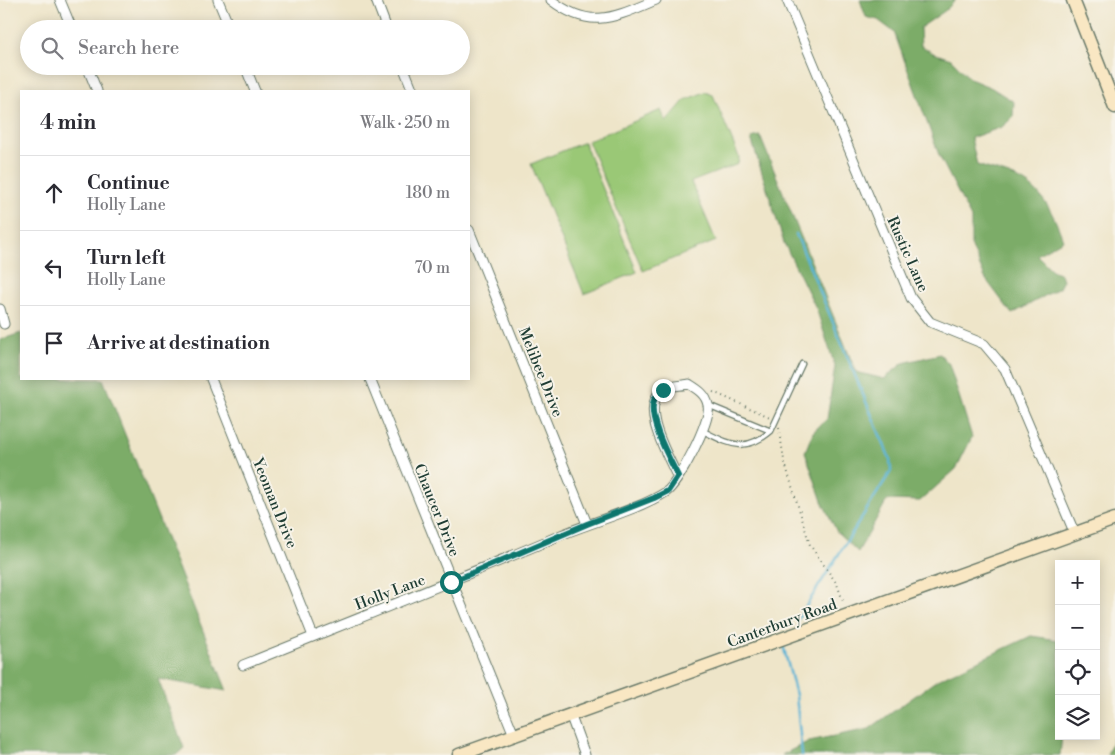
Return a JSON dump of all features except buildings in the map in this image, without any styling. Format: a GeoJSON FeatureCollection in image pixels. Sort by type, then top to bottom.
{"type":"FeatureCollection","features":[{"type":"Feature","properties":{"kind":"street"},"geometry":{"type":"LineString","coordinates":[[60,0],[68,20]]}},
{"type":"Feature","properties":{"kind":"street"},"geometry":{"type":"LineString","coordinates":[[218,0],[226,20]]}},
{"type":"Feature","properties":{"kind":"street"},"geometry":{"type":"LineString","coordinates":[[376,0],[384,20]]}},
{"type":"Feature","properties":{"kind":"street"},"geometry":{"type":"LineString","coordinates":[[551,0],[564,10],[591,18],[611,18],[656,0]]}},
{"type":"Feature","properties":{"kind":"street","name":"Rustic Lane"},"geometry":{"type":"LineString","coordinates":[[788,0],[911,298],[930,322],[984,344],[1005,369],[1075,534]]}},
{"type":"Feature","properties":{"kind":"street"},"geometry":{"type":"LineString","coordinates":[[1074,0],[1115,107]]}},
{"type":"Feature","properties":{"kind":"street"},"geometry":{"type":"LineString","coordinates":[[91,75],[97,90]]}},
{"type":"Feature","properties":{"kind":"street"},"geometry":{"type":"LineString","coordinates":[[248,75],[255,90]]}},
{"type":"Feature","properties":{"kind":"street"},"geometry":{"type":"LineString","coordinates":[[407,75],[413,90]]}},
{"type":"Feature","properties":{"kind":"street","name":"Melibee Drive"},"geometry":{"type":"LineString","coordinates":[[470,232],[587,524]]}},
{"type":"Feature","properties":{"kind":"street"},"geometry":{"type":"LineString","coordinates":[[0,308],[4,324]]}},
{"type":"Feature","properties":{"kind":"street","name":"Yeoman Drive"},"geometry":{"type":"LineString","coordinates":[[211,380],[313,636]]}},
{"type":"Feature","properties":{"kind":"street","name":"Chaucer Drive"},"geometry":{"type":"LineString","coordinates":[[370,380],[514,735]]}},
{"type":"Feature","properties":{"kind":"street"},"geometry":{"type":"LineString","coordinates":[[678,476],[656,428],[653,413],[654,400],[667,388],[689,384],[701,391],[708,405]]}},
{"type":"Feature","properties":{"kind":"street","name":"Holly Lane"},"geometry":{"type":"LineString","coordinates":[[242,665],[451,582],[668,491],[703,431],[708,419],[708,405]]}},
{"type":"Feature","properties":{"kind":"street","name":"Canterbury Road"},"geometry":{"type":"LineString","coordinates":[[459,755],[1115,519]]}},
{"type":"Feature","properties":{"kind":"street"},"geometry":{"type":"LineString","coordinates":[[570,714],[585,755]]}},
{"type":"Feature","properties":{"kind":"lane"},"geometry":{"type":"LineString","coordinates":[[703,431],[734,446],[742,445],[765,436],[771,431],[802,364]]}},
{"type":"Feature","properties":{"kind":"lane"},"geometry":{"type":"LineString","coordinates":[[708,405],[771,431]]}},
{"type":"Feature","properties":{"kind":"path"},"geometry":{"type":"LineString","coordinates":[[701,391],[708,390],[775,422],[781,435],[784,460],[810,545],[837,584],[844,604]]}},
{"type":"Feature","properties":{"kind":"green space"},"geometry":{"type":"Polygon","coordinates":[[[860,0],[956,0],[946,10],[920,28],[921,46],[933,53],[951,59],[970,79],[992,88],[1014,102],[1013,117],[1002,127],[971,138],[977,165],[1009,175],[1032,187],[1051,211],[1063,240],[1037,255],[1052,270],[1061,274],[1063,280],[1059,288],[1012,314],[985,278],[971,245],[971,218],[939,155],[894,32],[878,20],[866,17],[860,0]]]}},
{"type":"Feature","properties":{"kind":"green space"},"geometry":{"type":"Polygon","coordinates":[[[705,92],[713,95],[739,157],[738,164],[691,182],[716,241],[643,271],[588,141],[661,110],[666,122],[685,100],[705,92]]]}},
{"type":"Feature","properties":{"kind":"green space"},"geometry":{"type":"Polygon","coordinates":[[[760,136],[856,372],[884,379],[903,363],[940,354],[949,364],[972,437],[956,469],[920,501],[887,500],[858,552],[837,532],[822,501],[805,452],[813,432],[827,419],[835,366],[816,308],[784,243],[751,138],[760,136]]]}},
{"type":"Feature","properties":{"kind":"green space"},"geometry":{"type":"Polygon","coordinates":[[[584,142],[637,272],[584,294],[531,164],[584,142]]]}},
{"type":"Feature","properties":{"kind":"green space"},"geometry":{"type":"Polygon","coordinates":[[[20,333],[20,380],[103,380],[227,691],[158,679],[184,748],[176,755],[0,755],[0,340],[20,333]]]}},
{"type":"Feature","properties":{"kind":"green space"},"geometry":{"type":"Polygon","coordinates":[[[1031,636],[1055,639],[1055,740],[1062,740],[1060,755],[782,755],[809,741],[869,729],[937,680],[1031,636]]]}},
{"type":"Feature","properties":{"kind":"green space"},"geometry":{"type":"Polygon","coordinates":[[[1115,733],[1115,755],[1107,755],[1115,733]]]}},
{"type":"Feature","properties":{"kind":"waterway"},"geometry":{"type":"LineString","coordinates":[[796,234],[890,459],[891,471],[798,619]]}},
{"type":"Feature","properties":{"kind":"waterway"},"geometry":{"type":"LineString","coordinates":[[783,645],[796,695],[802,755]]}},
{"type":"Feature","properties":{"kind":"route"},"geometry":{"type":"LineString","coordinates":[[451,582],[668,491],[678,476],[656,428],[653,413],[654,400],[663,390]]}}]}
